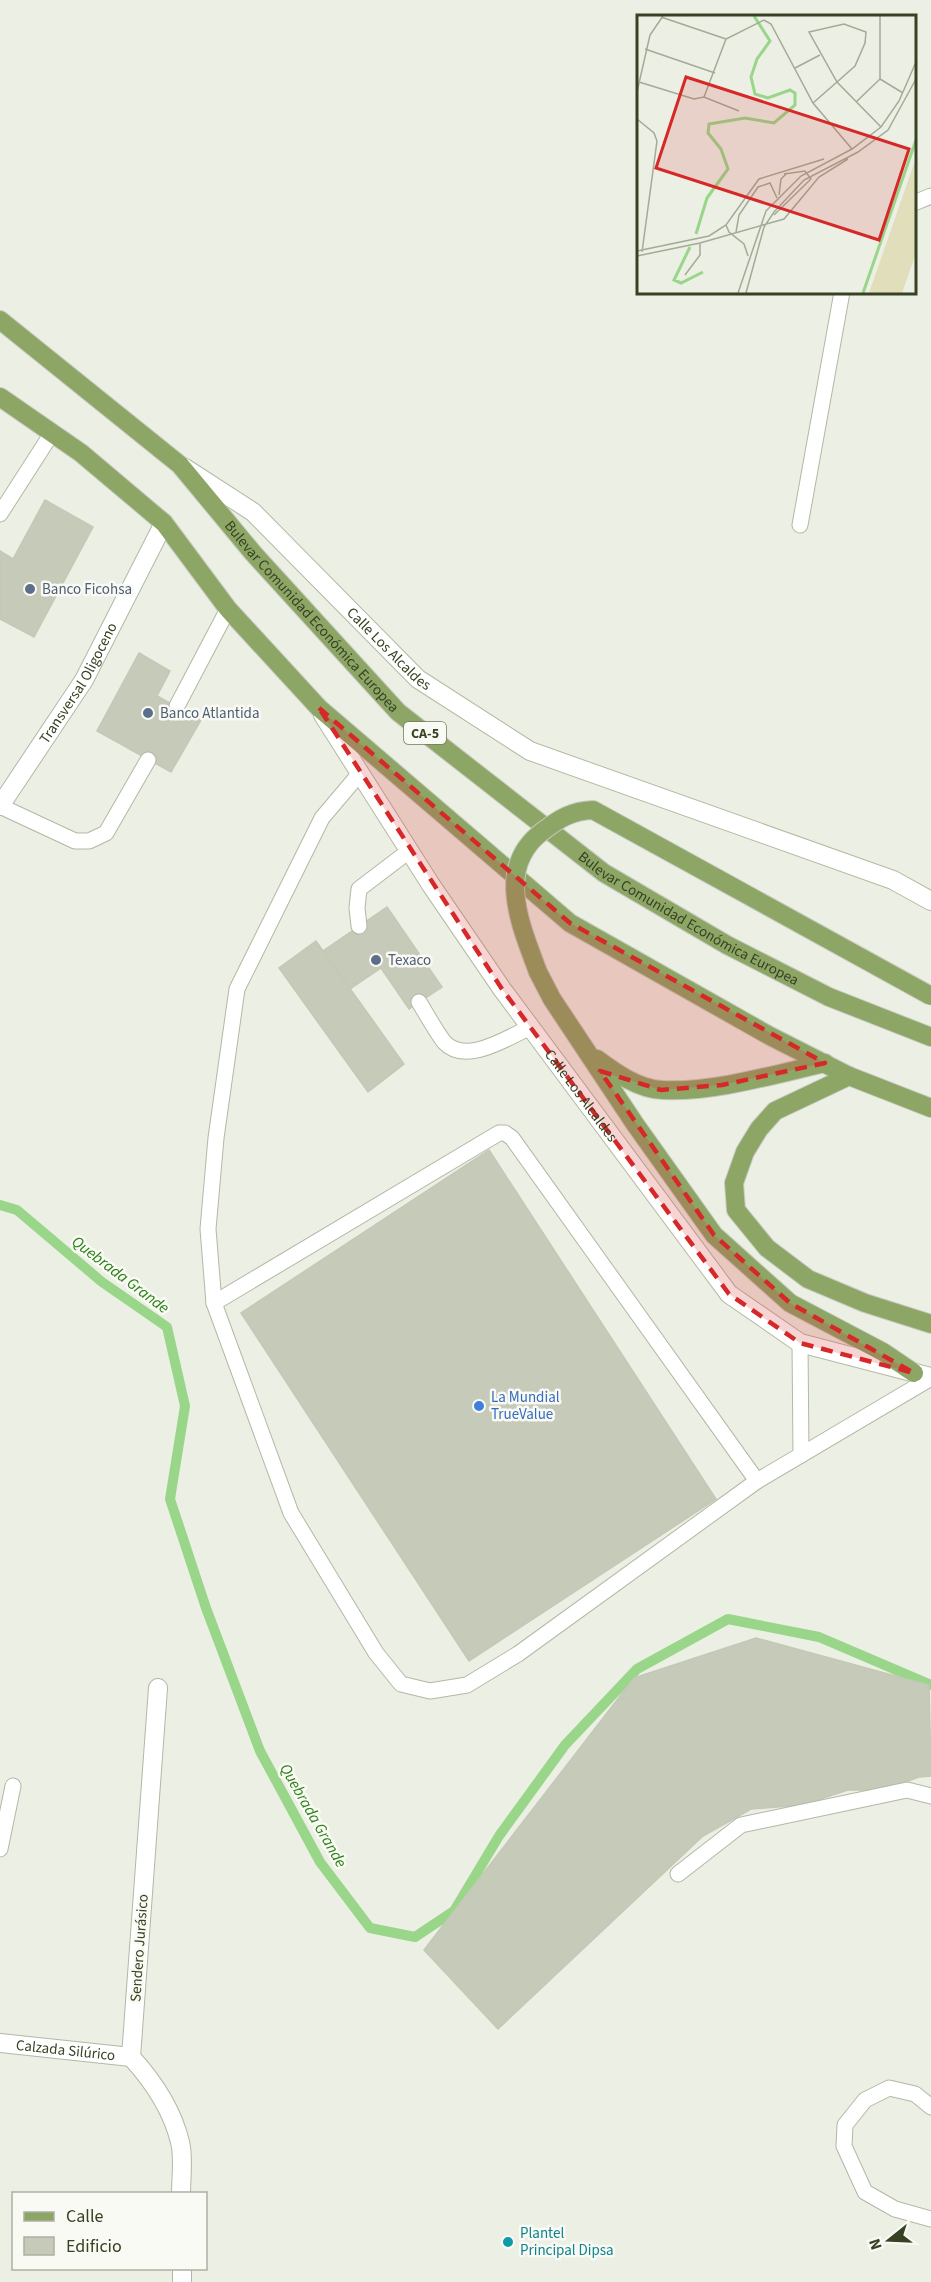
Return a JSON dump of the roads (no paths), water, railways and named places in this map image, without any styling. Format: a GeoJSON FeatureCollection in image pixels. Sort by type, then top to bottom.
{"type":"FeatureCollection","features":[{"type":"Feature","properties":{"kind":"main road","name":"Bulevar Comunidad Económica Europea"},"geometry":{"type":"LineString","coordinates":[[0,320],[180,465],[253,553],[398,712],[604,873],[727,945],[829,997],[931,1037]]}},
{"type":"Feature","properties":{"kind":"main road"},"geometry":{"type":"LineString","coordinates":[[0,397],[81,453],[164,523],[228,609],[319,708],[570,923],[825,1064],[849,1076],[931,1108]]}},
{"type":"Feature","properties":{"kind":"main road","name":"Calle Los Alcaldes"},"geometry":{"type":"LineString","coordinates":[[180,465],[253,512],[418,679],[530,751],[893,880],[931,901]]}},
{"type":"Feature","properties":{"kind":"main road","name":"Transversal Oligoceno"},"geometry":{"type":"LineString","coordinates":[[0,806],[84,680],[164,523]]}},
{"type":"Feature","properties":{"kind":"main road","name":"Calle Los Alcaldes"},"geometry":{"type":"LineString","coordinates":[[319,708],[409,851],[495,980],[729,1294],[801,1343],[925,1376]]}},
{"type":"Feature","properties":{"kind":"main road"},"geometry":{"type":"LineString","coordinates":[[925,1376],[790,1303],[714,1236],[689,1203],[588,1053],[538,972],[520,923],[514,893],[516,868],[521,854],[538,834],[574,811],[593,810],[931,996]]}},
{"type":"Feature","properties":{"kind":"main road"},"geometry":{"type":"LineString","coordinates":[[588,1053],[623,1078],[661,1090],[722,1085],[825,1064]]}},
{"type":"Feature","properties":{"kind":"main road"},"geometry":{"type":"LineString","coordinates":[[849,1076],[775,1111],[759,1129],[745,1152],[734,1183],[736,1210],[767,1248],[808,1279],[865,1303],[931,1324]]}},
{"type":"Feature","properties":{"kind":"main road","name":"Sendero Jurásico"},"geometry":{"type":"LineString","coordinates":[[131,2057],[158,1688]]}},
{"type":"Feature","properties":{"kind":"main road","name":"Calzada Silúrico"},"geometry":{"type":"LineString","coordinates":[[0,2043],[131,2057]]}},
{"type":"Feature","properties":{"kind":"main road"},"geometry":{"type":"LineString","coordinates":[[131,2057],[152,2081],[169,2111],[180,2143],[181,2192]]}},
{"type":"Feature","properties":{"kind":"lane"},"geometry":{"type":"LineString","coordinates":[[916,203],[931,196]]}},
{"type":"Feature","properties":{"kind":"lane"},"geometry":{"type":"LineString","coordinates":[[800,525],[842,294]]}},
{"type":"Feature","properties":{"kind":"lane"},"geometry":{"type":"LineString","coordinates":[[0,514],[52,433]]}},
{"type":"Feature","properties":{"kind":"lane"},"geometry":{"type":"LineString","coordinates":[[177,706],[228,609]]}},
{"type":"Feature","properties":{"kind":"lane"},"geometry":{"type":"LineString","coordinates":[[0,806],[75,841],[89,841],[106,833],[148,760]]}},
{"type":"Feature","properties":{"kind":"lane"},"geometry":{"type":"LineString","coordinates":[[360,773],[322,818],[237,990],[216,1138],[208,1229],[214,1303],[291,1513],[376,1653],[401,1684],[430,1691],[466,1684],[518,1654],[757,1481],[925,1376]]}},
{"type":"Feature","properties":{"kind":"lane"},"geometry":{"type":"LineString","coordinates":[[359,926],[357,908],[359,889],[409,851]]}},
{"type":"Feature","properties":{"kind":"lane"},"geometry":{"type":"LineString","coordinates":[[419,1002],[446,1043],[462,1051],[476,1051],[531,1027]]}},
{"type":"Feature","properties":{"kind":"lane"},"geometry":{"type":"LineString","coordinates":[[214,1303],[499,1133],[505,1133],[512,1138],[757,1481]]}},
{"type":"Feature","properties":{"kind":"lane"},"geometry":{"type":"LineString","coordinates":[[801,1343],[801,1455]]}},
{"type":"Feature","properties":{"kind":"lane"},"geometry":{"type":"LineString","coordinates":[[0,1849],[13,1786]]}},
{"type":"Feature","properties":{"kind":"lane"},"geometry":{"type":"LineString","coordinates":[[678,1874],[741,1825],[907,1790],[931,1796]]}},
{"type":"Feature","properties":{"kind":"lane"},"geometry":{"type":"LineString","coordinates":[[931,2108],[915,2094],[889,2088],[865,2100],[845,2125],[844,2146],[866,2192],[895,2209],[931,2219]]}},
{"type":"Feature","properties":{"kind":"waterway","name":"Quebrada Grande"},"geometry":{"type":"LineString","coordinates":[[0,1205],[17,1210],[102,1282],[167,1327],[185,1406],[170,1499],[206,1608],[260,1751],[320,1862],[370,1928],[415,1937],[454,1911],[499,1836],[565,1745],[637,1669],[728,1619],[819,1637],[931,1685]]}},
{"type":"Feature","properties":{"kind":"place","name":"Banco Ficohsa"},"geometry":{"type":"Point","coordinates":[30,589]}},
{"type":"Feature","properties":{"kind":"place","name":"Banco Atlantida"},"geometry":{"type":"Point","coordinates":[148,713]}},
{"type":"Feature","properties":{"kind":"place","name":"Texaco"},"geometry":{"type":"Point","coordinates":[376,960]}},
{"type":"Feature","properties":{"kind":"place","name":"La Mundial TrueValue"},"geometry":{"type":"Point","coordinates":[479,1406]}},
{"type":"Feature","properties":{"kind":"place","name":"Plantel Principal Dipsa"},"geometry":{"type":"Point","coordinates":[508,2242]}}]}
